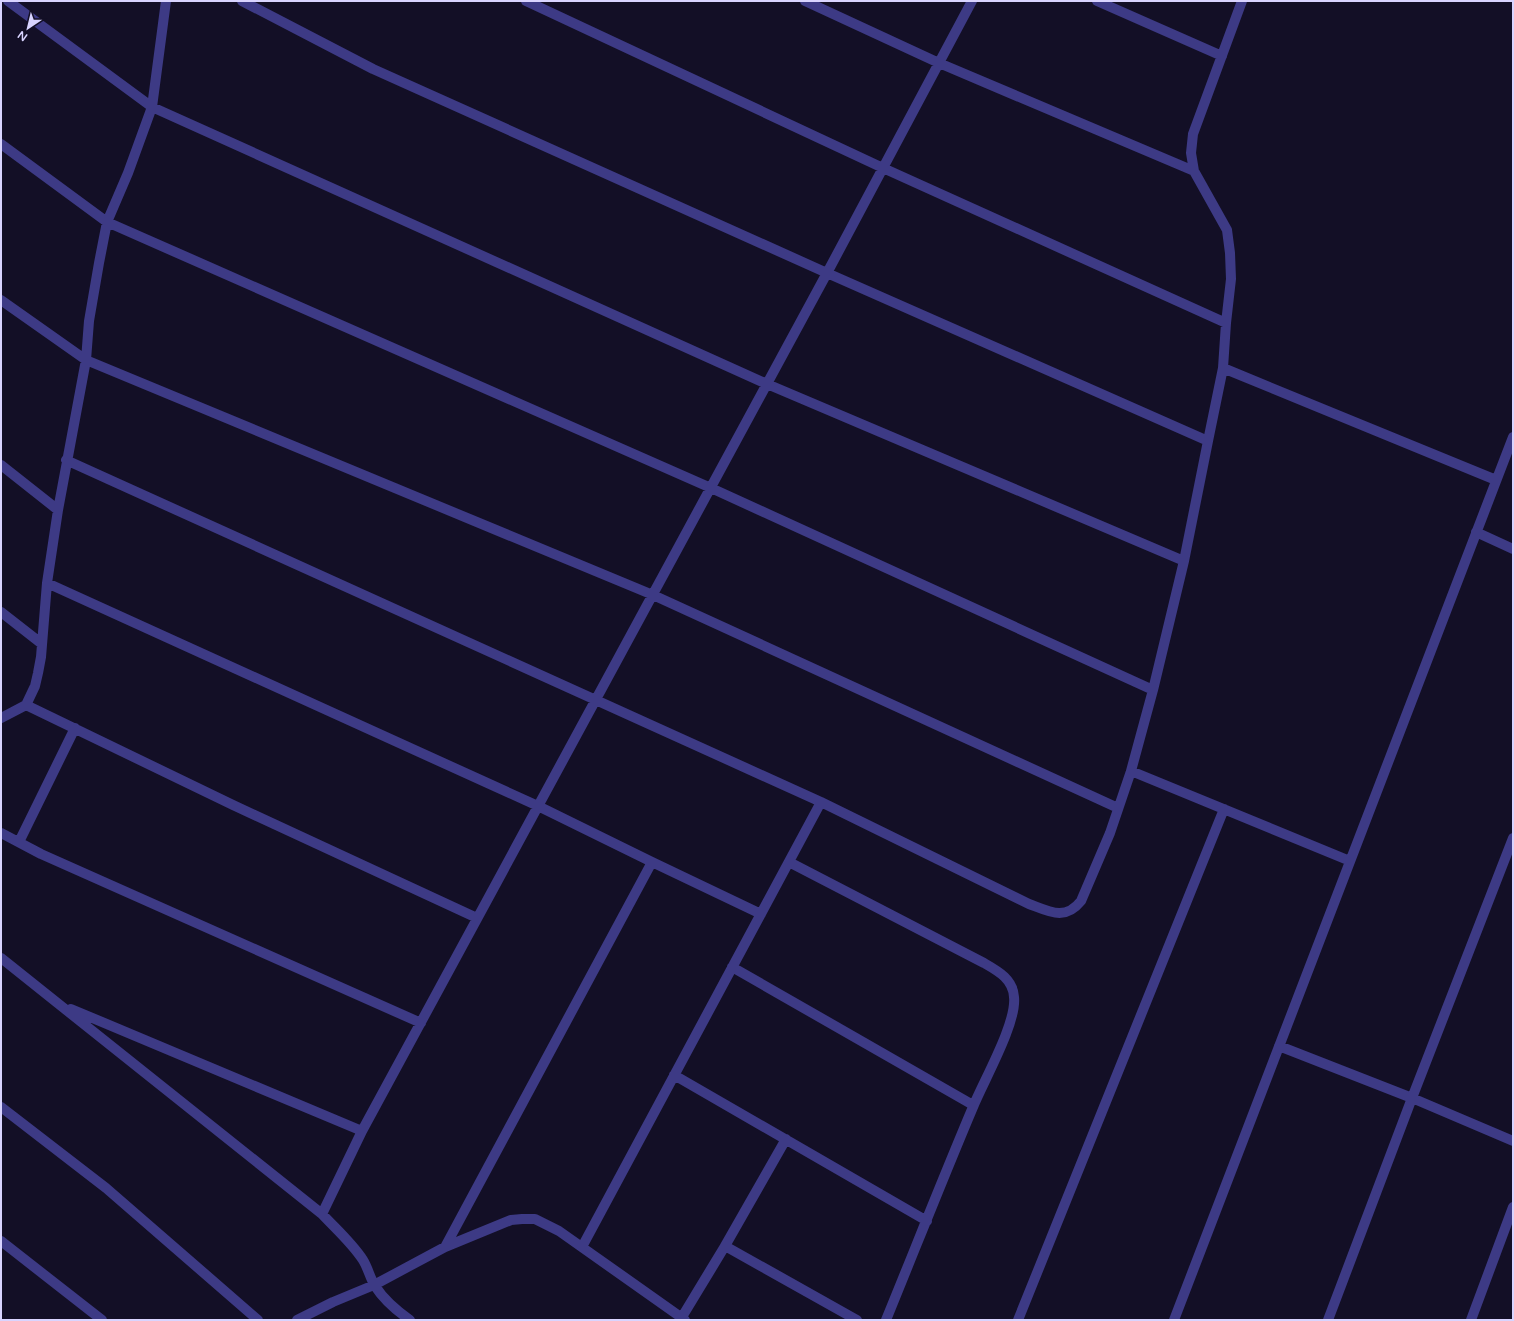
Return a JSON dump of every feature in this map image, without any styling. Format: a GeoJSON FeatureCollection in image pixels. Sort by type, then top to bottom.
{"type":"FeatureCollection","features":[{"type":"Feature","properties":{"kind":"street"},"geometry":{"type":"LineString","coordinates":[[8,1],[152,107],[768,384],[1184,561]]}},
{"type":"Feature","properties":{"kind":"street"},"geometry":{"type":"LineString","coordinates":[[1,718],[26,705],[35,686],[38,673],[47,583],[58,510],[66,460],[86,360],[90,321],[107,222],[128,173],[152,107],[166,1]]}},
{"type":"Feature","properties":{"kind":"street"},"geometry":{"type":"LineString","coordinates":[[242,1],[373,69],[1208,442]]}},
{"type":"Feature","properties":{"kind":"street"},"geometry":{"type":"LineString","coordinates":[[526,1],[883,168],[1226,323]]}},
{"type":"Feature","properties":{"kind":"street"},"geometry":{"type":"LineString","coordinates":[[805,1],[938,63],[1194,171]]}},
{"type":"Feature","properties":{"kind":"street"},"geometry":{"type":"LineString","coordinates":[[322,1214],[362,1130],[768,384],[972,1]]}},
{"type":"Feature","properties":{"kind":"street"},"geometry":{"type":"LineString","coordinates":[[1097,1],[1222,56]]}},
{"type":"Feature","properties":{"kind":"street"},"geometry":{"type":"LineString","coordinates":[[66,460],[820,802],[1029,904],[1050,911],[1065,913],[1074,909],[1081,901],[1101,856],[1131,771],[1154,690],[1184,561],[1223,368],[1231,279],[1227,230],[1194,171],[1191,153],[1193,134],[1242,1]]}},
{"type":"Feature","properties":{"kind":"street"},"geometry":{"type":"LineString","coordinates":[[1,144],[107,222],[711,488],[1154,690]]}},
{"type":"Feature","properties":{"kind":"street"},"geometry":{"type":"LineString","coordinates":[[1,300],[86,360],[653,595],[1118,808]]}},
{"type":"Feature","properties":{"kind":"street"},"geometry":{"type":"LineString","coordinates":[[1223,368],[1496,480]]}},
{"type":"Feature","properties":{"kind":"street"},"geometry":{"type":"LineString","coordinates":[[1174,1320],[1513,437]]}},
{"type":"Feature","properties":{"kind":"street"},"geometry":{"type":"LineString","coordinates":[[1,465],[58,510]]}},
{"type":"Feature","properties":{"kind":"street"},"geometry":{"type":"LineString","coordinates":[[1476,532],[1513,549]]}},
{"type":"Feature","properties":{"kind":"street"},"geometry":{"type":"LineString","coordinates":[[47,583],[538,806],[761,914]]}},
{"type":"Feature","properties":{"kind":"street"},"geometry":{"type":"LineString","coordinates":[[1,612],[42,644]]}},
{"type":"Feature","properties":{"kind":"street"},"geometry":{"type":"LineString","coordinates":[[26,705],[233,805],[477,918]]}},
{"type":"Feature","properties":{"kind":"street"},"geometry":{"type":"LineString","coordinates":[[19,842],[75,728]]}},
{"type":"Feature","properties":{"kind":"street"},"geometry":{"type":"LineString","coordinates":[[1131,771],[1350,861]]}},
{"type":"Feature","properties":{"kind":"street"},"geometry":{"type":"LineString","coordinates":[[582,1247],[820,802]]}},
{"type":"Feature","properties":{"kind":"street"},"geometry":{"type":"LineString","coordinates":[[1018,1320],[1224,809]]}},
{"type":"Feature","properties":{"kind":"street"},"geometry":{"type":"LineString","coordinates":[[1,833],[48,857],[421,1023]]}},
{"type":"Feature","properties":{"kind":"street"},"geometry":{"type":"LineString","coordinates":[[1328,1320],[1513,838]]}},
{"type":"Feature","properties":{"kind":"street"},"geometry":{"type":"LineString","coordinates":[[445,1247],[652,862]]}},
{"type":"Feature","properties":{"kind":"street"},"geometry":{"type":"LineString","coordinates":[[789,862],[984,963],[1008,979],[1012,987],[1014,1010],[1009,1027],[973,1105],[886,1320]]}},
{"type":"Feature","properties":{"kind":"street"},"geometry":{"type":"LineString","coordinates":[[1,958],[322,1214],[352,1245],[370,1273],[374,1285],[385,1299],[410,1320]]}},
{"type":"Feature","properties":{"kind":"street"},"geometry":{"type":"LineString","coordinates":[[732,967],[973,1105]]}},
{"type":"Feature","properties":{"kind":"street"},"geometry":{"type":"LineString","coordinates":[[60,1004],[362,1130]]}},
{"type":"Feature","properties":{"kind":"street"},"geometry":{"type":"LineString","coordinates":[[1279,1046],[1412,1098],[1513,1141]]}},
{"type":"Feature","properties":{"kind":"street"},"geometry":{"type":"LineString","coordinates":[[674,1076],[927,1220]]}},
{"type":"Feature","properties":{"kind":"street"},"geometry":{"type":"LineString","coordinates":[[1,1107],[106,1188],[258,1320]]}},
{"type":"Feature","properties":{"kind":"street"},"geometry":{"type":"LineString","coordinates":[[297,1320],[333,1302],[374,1285],[445,1247],[511,1220],[522,1219],[535,1219],[547,1225],[582,1247],[683,1318],[786,1140]]}},
{"type":"Feature","properties":{"kind":"street"},"geometry":{"type":"LineString","coordinates":[[1471,1320],[1513,1207]]}},
{"type":"Feature","properties":{"kind":"street"},"geometry":{"type":"LineString","coordinates":[[1,1241],[102,1320]]}},
{"type":"Feature","properties":{"kind":"street"},"geometry":{"type":"LineString","coordinates":[[725,1246],[857,1320]]}}]}
